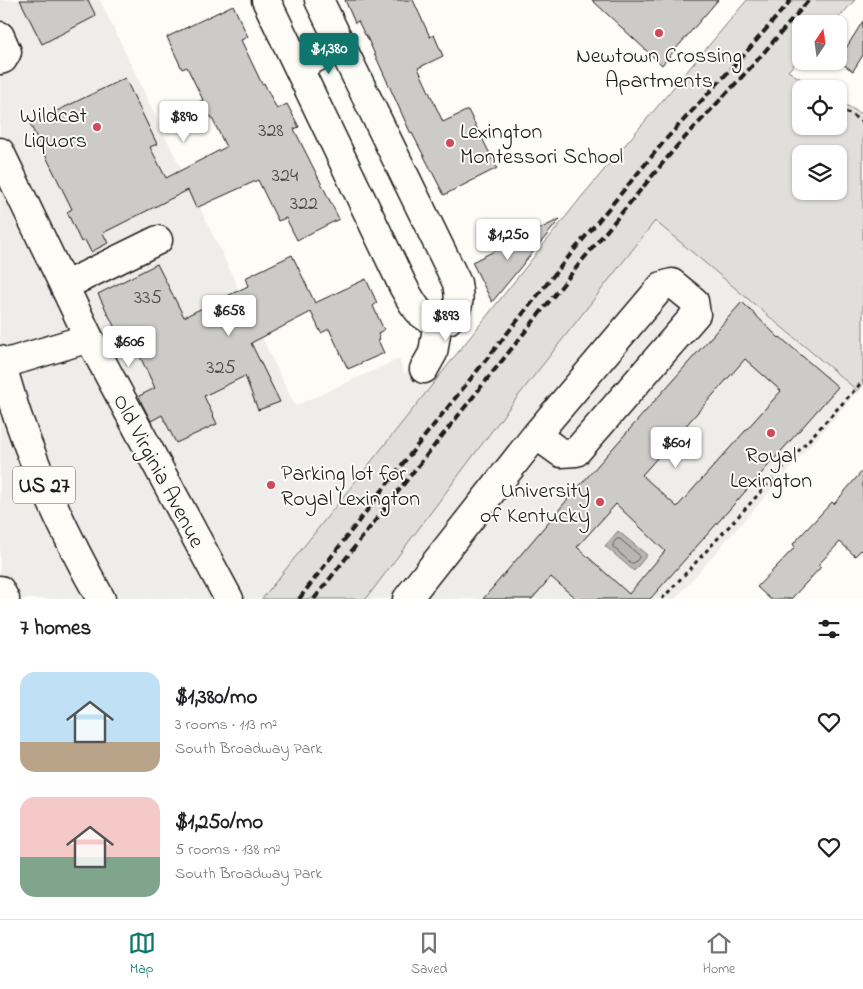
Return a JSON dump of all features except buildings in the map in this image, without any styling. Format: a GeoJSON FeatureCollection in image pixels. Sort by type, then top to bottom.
{"type":"FeatureCollection","features":[{"type":"Feature","properties":{"kind":"street"},"geometry":{"type":"LineString","coordinates":[[266,0],[413,304],[423,316],[430,320],[448,320],[454,314],[460,300],[457,283],[319,0]]}},
{"type":"Feature","properties":{"kind":"street"},"geometry":{"type":"LineString","coordinates":[[0,36],[7,52],[3,59],[0,60]]}},
{"type":"Feature","properties":{"kind":"street"},"geometry":{"type":"LineString","coordinates":[[298,68],[340,45]]}},
{"type":"Feature","properties":{"kind":"street","name":"Old Virginia Avenue"},"geometry":{"type":"LineString","coordinates":[[0,152],[89,338],[229,599]]}},
{"type":"Feature","properties":{"kind":"street"},"geometry":{"type":"LineString","coordinates":[[64,286],[158,240]]}},
{"type":"Feature","properties":{"kind":"street"},"geometry":{"type":"LineString","coordinates":[[408,599],[536,435],[662,286],[672,284],[694,301],[696,314],[576,452],[561,453],[536,435]]}},
{"type":"Feature","properties":{"kind":"street"},"geometry":{"type":"LineString","coordinates":[[424,369],[433,353],[438,321]]}},
{"type":"Feature","properties":{"kind":"street"},"geometry":{"type":"LineString","coordinates":[[1,363],[89,338]]}},
{"type":"Feature","properties":{"kind":"street","name":"US 27"},"geometry":{"type":"LineString","coordinates":[[1,363],[17,414],[49,496],[72,548],[101,599]]}},
{"type":"Feature","properties":{"kind":"street"},"geometry":{"type":"LineString","coordinates":[[0,590],[5,599]]}},
{"type":"Feature","properties":{"kind":"path"},"geometry":{"type":"LineString","coordinates":[[847,113],[863,122]]}},
{"type":"Feature","properties":{"kind":"path"},"geometry":{"type":"LineString","coordinates":[[662,599],[863,381]]}},
{"type":"Feature","properties":{"kind":"shaded area"},"geometry":{"type":"Polygon","coordinates":[[[0,0],[100,0],[295,406],[399,359],[404,374],[421,357],[438,377],[262,599],[0,599],[0,0]]]}},
{"type":"Feature","properties":{"kind":"shaded area"},"geometry":{"type":"Polygon","coordinates":[[[747,0],[855,0],[841,15],[792,15],[792,67],[788,71],[802,80],[792,80],[792,135],[847,135],[847,106],[863,115],[863,385],[858,391],[655,221],[512,404],[366,599],[262,599],[583,195],[747,0]]]}},
{"type":"Feature","properties":{"kind":"shaded area","name":"University of Kentucky"},"geometry":{"type":"Polygon","coordinates":[[[655,221],[858,391],[675,599],[366,599],[512,404],[655,221]]]}},
{"type":"Feature","properties":{"kind":"water"},"geometry":{"type":"Polygon","coordinates":[[[618,531],[647,555],[634,571],[605,546],[618,531]]]}},
{"type":"Feature","properties":{"kind":"railway"},"geometry":{"type":"LineString","coordinates":[[299,599],[404,462],[570,255],[667,138],[743,56],[791,0]]}},
{"type":"Feature","properties":{"kind":"railway"},"geometry":{"type":"LineString","coordinates":[[314,599],[580,263],[677,146],[753,65],[809,0]]}},
{"type":"Feature","properties":{"kind":"place","name":"Newtown Crossing Apartments"},"geometry":{"type":"Point","coordinates":[659,33]}},
{"type":"Feature","properties":{"kind":"place","name":"Wildcat Liquors"},"geometry":{"type":"Point","coordinates":[97,127]}},
{"type":"Feature","properties":{"kind":"place","name":"Lexington Montessori School"},"geometry":{"type":"Point","coordinates":[450,143]}},
{"type":"Feature","properties":{"kind":"place","name":"Royal Lexington"},"geometry":{"type":"Point","coordinates":[771,433]}},
{"type":"Feature","properties":{"kind":"place","name":"Parking lot for Royal Lexington"},"geometry":{"type":"Point","coordinates":[271,485]}},
{"type":"Feature","properties":{"kind":"place","name":"University of Kentucky"},"geometry":{"type":"Point","coordinates":[600,502]}}]}
